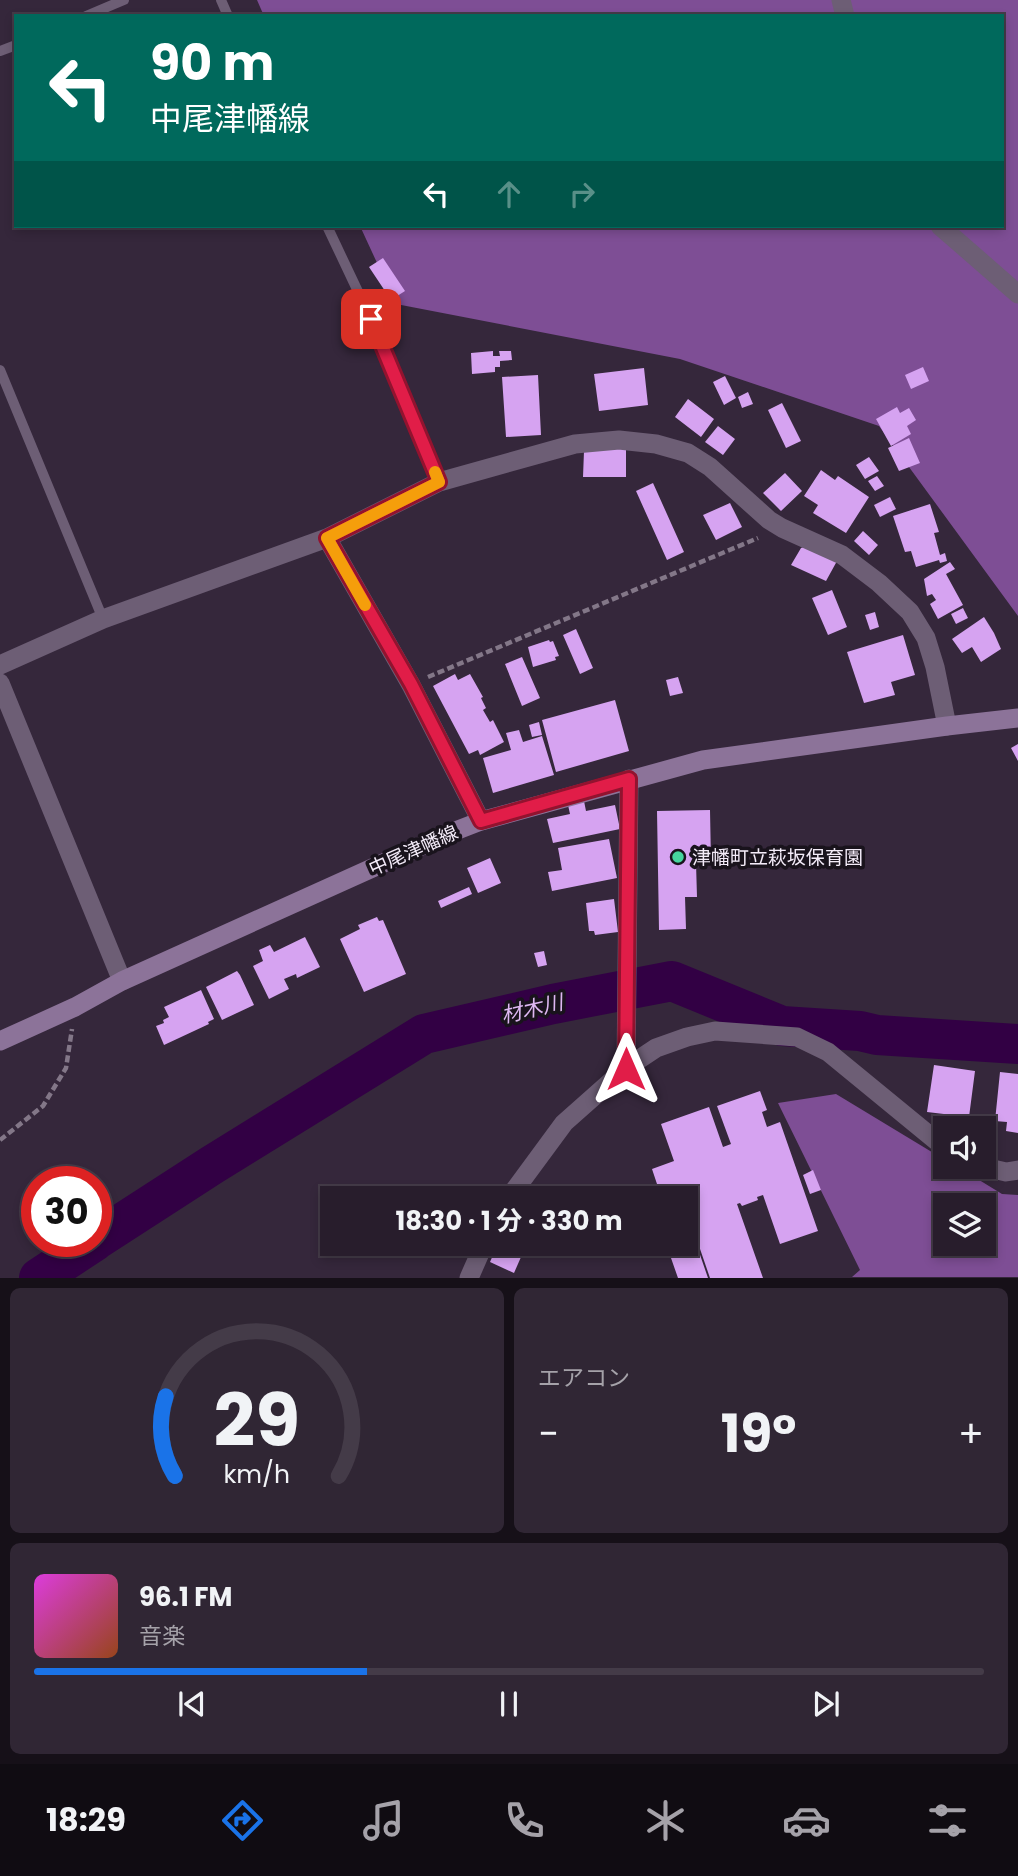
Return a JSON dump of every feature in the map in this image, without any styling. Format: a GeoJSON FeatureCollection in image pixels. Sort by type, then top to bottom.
{"type":"FeatureCollection","features":[{"type":"Feature","properties":{"kind":"main road","name":"中尾津幡線"},"geometry":{"type":"LineString","coordinates":[[0,1041],[75,1007],[122,981],[437,838],[481,821],[703,760],[1018,718]]}},
{"type":"Feature","properties":{"kind":"street"},"geometry":{"type":"LineString","coordinates":[[942,228],[1018,294]]}},
{"type":"Feature","properties":{"kind":"street"},"geometry":{"type":"LineString","coordinates":[[0,665],[103,619],[327,538],[439,482],[575,444],[619,440],[656,444],[688,453],[710,467],[769,520],[842,555],[879,583],[910,612],[926,638],[947,726]]}},
{"type":"Feature","properties":{"kind":"street"},"geometry":{"type":"LineString","coordinates":[[327,538],[411,684],[481,821]]}},
{"type":"Feature","properties":{"kind":"street"},"geometry":{"type":"LineString","coordinates":[[0,682],[122,981]]}},
{"type":"Feature","properties":{"kind":"street"},"geometry":{"type":"LineString","coordinates":[[626,1069],[629,779]]}},
{"type":"Feature","properties":{"kind":"street"},"geometry":{"type":"LineString","coordinates":[[518,1186],[564,1124],[626,1069],[656,1048],[715,1031],[797,1037],[828,1052],[933,1138]]}},
{"type":"Feature","properties":{"kind":"street"},"geometry":{"type":"LineString","coordinates":[[996,1170],[1006,1172],[1018,1170]]}},
{"type":"Feature","properties":{"kind":"street"},"geometry":{"type":"LineString","coordinates":[[469,1278],[479,1256]]}},
{"type":"Feature","properties":{"kind":"lane"},"geometry":{"type":"LineString","coordinates":[[91,14],[124,0]]}},
{"type":"Feature","properties":{"kind":"lane"},"geometry":{"type":"LineString","coordinates":[[328,228],[371,319],[439,482]]}},
{"type":"Feature","properties":{"kind":"lane"},"geometry":{"type":"LineString","coordinates":[[0,370],[103,619]]}},
{"type":"Feature","properties":{"kind":"path"},"geometry":{"type":"LineString","coordinates":[[411,684],[782,528]]}},
{"type":"Feature","properties":{"kind":"path"},"geometry":{"type":"LineString","coordinates":[[0,1140],[43,1106],[66,1068],[75,1007]]}},
{"type":"Feature","properties":{"kind":"shaded area"},"geometry":{"type":"Polygon","coordinates":[[[257,0],[1018,0],[1018,616],[879,426],[680,359],[396,304],[361,228],[1004,228],[1004,14],[263,14],[257,0]]]}},
{"type":"Feature","properties":{"kind":"shaded area"},"geometry":{"type":"Polygon","coordinates":[[[836,1094],[933,1153],[933,1179],[978,1179],[1002,1194],[1018,1195],[1018,1277],[852,1277],[860,1270],[778,1103],[836,1094]]]}},
{"type":"Feature","properties":{"kind":"building"},"geometry":{"type":"Polygon","coordinates":[[[383,258],[405,291],[391,300],[369,267],[383,258]]]}},
{"type":"Feature","properties":{"kind":"building"},"geometry":{"type":"Polygon","coordinates":[[[493,351],[493,356],[500,356],[499,351],[511,351],[512,360],[500,361],[500,367],[495,367],[495,372],[472,374],[471,353],[493,351]]]}},
{"type":"Feature","properties":{"kind":"building"},"geometry":{"type":"Polygon","coordinates":[[[923,367],[929,381],[911,389],[905,375],[923,367]]]}},
{"type":"Feature","properties":{"kind":"building"},"geometry":{"type":"Polygon","coordinates":[[[644,368],[648,405],[599,411],[594,374],[644,368]]]}},
{"type":"Feature","properties":{"kind":"building"},"geometry":{"type":"Polygon","coordinates":[[[538,375],[541,435],[506,437],[502,377],[538,375]]]}},
{"type":"Feature","properties":{"kind":"building"},"geometry":{"type":"Polygon","coordinates":[[[725,376],[736,398],[724,405],[713,382],[725,376]]]}},
{"type":"Feature","properties":{"kind":"building"},"geometry":{"type":"Polygon","coordinates":[[[748,392],[753,404],[742,408],[738,397],[748,392]]]}},
{"type":"Feature","properties":{"kind":"building"},"geometry":{"type":"Polygon","coordinates":[[[688,399],[714,419],[701,437],[675,417],[688,399]]]}},
{"type":"Feature","properties":{"kind":"building"},"geometry":{"type":"Polygon","coordinates":[[[782,403],[801,441],[786,448],[768,410],[782,403]]]}},
{"type":"Feature","properties":{"kind":"building"},"geometry":{"type":"Polygon","coordinates":[[[897,407],[900,413],[909,408],[916,420],[907,426],[911,434],[891,446],[876,419],[897,407]]]}},
{"type":"Feature","properties":{"kind":"building"},"geometry":{"type":"Polygon","coordinates":[[[718,426],[735,439],[723,455],[705,442],[718,426]]]}},
{"type":"Feature","properties":{"kind":"building"},"geometry":{"type":"Polygon","coordinates":[[[909,438],[920,463],[899,471],[888,448],[909,438]]]}},
{"type":"Feature","properties":{"kind":"building"},"geometry":{"type":"Polygon","coordinates":[[[626,446],[626,477],[583,477],[584,451],[626,446]]]}},
{"type":"Feature","properties":{"kind":"building"},"geometry":{"type":"Polygon","coordinates":[[[869,457],[879,471],[865,479],[856,465],[869,457]]]}},
{"type":"Feature","properties":{"kind":"building"},"geometry":{"type":"Polygon","coordinates":[[[821,470],[835,480],[838,476],[869,497],[846,533],[813,513],[818,505],[804,496],[821,470]]]}},
{"type":"Feature","properties":{"kind":"building"},"geometry":{"type":"Polygon","coordinates":[[[785,473],[802,491],[781,511],[763,493],[785,473]]]}},
{"type":"Feature","properties":{"kind":"building"},"geometry":{"type":"Polygon","coordinates":[[[877,476],[884,486],[875,491],[868,481],[877,476]]]}},
{"type":"Feature","properties":{"kind":"building"},"geometry":{"type":"Polygon","coordinates":[[[653,483],[684,552],[667,560],[636,491],[653,483]]]}},
{"type":"Feature","properties":{"kind":"building"},"geometry":{"type":"Polygon","coordinates":[[[890,497],[896,509],[880,517],[874,505],[890,497]]]}},
{"type":"Feature","properties":{"kind":"building"},"geometry":{"type":"Polygon","coordinates":[[[730,503],[742,527],[716,540],[703,515],[730,503]]]}},
{"type":"Feature","properties":{"kind":"building"},"geometry":{"type":"Polygon","coordinates":[[[930,504],[939,532],[934,533],[940,555],[945,553],[947,561],[940,563],[939,560],[916,567],[911,551],[905,552],[893,516],[930,504]]]}},
{"type":"Feature","properties":{"kind":"building"},"geometry":{"type":"Polygon","coordinates":[[[863,531],[878,545],[869,555],[854,541],[863,531]]]}},
{"type":"Feature","properties":{"kind":"building"},"geometry":{"type":"Polygon","coordinates":[[[809,545],[837,561],[826,581],[791,565],[801,548],[809,545]]]}},
{"type":"Feature","properties":{"kind":"building"},"geometry":{"type":"Polygon","coordinates":[[[950,562],[955,569],[946,574],[963,605],[938,619],[930,604],[936,600],[932,594],[927,596],[924,579],[950,562]]]}},
{"type":"Feature","properties":{"kind":"building"},"geometry":{"type":"Polygon","coordinates":[[[832,590],[847,627],[828,635],[812,598],[832,590]]]}},
{"type":"Feature","properties":{"kind":"building"},"geometry":{"type":"Polygon","coordinates":[[[963,608],[968,618],[956,624],[951,614],[963,608]]]}},
{"type":"Feature","properties":{"kind":"building"},"geometry":{"type":"Polygon","coordinates":[[[875,612],[879,627],[870,630],[865,615],[875,612]]]}},
{"type":"Feature","properties":{"kind":"building"},"geometry":{"type":"Polygon","coordinates":[[[984,617],[1001,649],[981,662],[972,647],[962,653],[952,639],[984,617]]]}},
{"type":"Feature","properties":{"kind":"building"},"geometry":{"type":"Polygon","coordinates":[[[576,629],[593,668],[580,674],[563,635],[576,629]]]}},
{"type":"Feature","properties":{"kind":"building"},"geometry":{"type":"Polygon","coordinates":[[[903,635],[915,675],[891,682],[895,695],[864,703],[847,652],[903,635]]]}},
{"type":"Feature","properties":{"kind":"building"},"geometry":{"type":"Polygon","coordinates":[[[553,641],[559,656],[555,657],[556,660],[533,667],[528,647],[553,641]]]}},
{"type":"Feature","properties":{"kind":"building"},"geometry":{"type":"Polygon","coordinates":[[[522,657],[540,698],[522,706],[505,664],[522,657]]]}},
{"type":"Feature","properties":{"kind":"building"},"geometry":{"type":"Polygon","coordinates":[[[455,674],[458,680],[470,674],[483,697],[481,698],[486,708],[483,710],[490,722],[493,720],[504,742],[480,755],[478,750],[469,754],[433,686],[455,674]]]}},
{"type":"Feature","properties":{"kind":"building"},"geometry":{"type":"Polygon","coordinates":[[[678,677],[683,693],[670,696],[666,680],[678,677]]]}},
{"type":"Feature","properties":{"kind":"building"},"geometry":{"type":"Polygon","coordinates":[[[615,700],[629,751],[556,772],[542,720],[615,700]]]}},
{"type":"Feature","properties":{"kind":"building"},"geometry":{"type":"Polygon","coordinates":[[[539,722],[542,735],[532,737],[529,725],[539,722]]]}},
{"type":"Feature","properties":{"kind":"building"},"geometry":{"type":"Polygon","coordinates":[[[519,730],[523,742],[542,736],[554,775],[493,793],[483,758],[511,750],[506,733],[519,730]]]}},
{"type":"Feature","properties":{"kind":"building"},"geometry":{"type":"Polygon","coordinates":[[[1018,744],[1018,761],[1011,748],[1018,744]]]}},
{"type":"Feature","properties":{"kind":"building"},"geometry":{"type":"Polygon","coordinates":[[[584,801],[586,811],[615,805],[620,829],[553,843],[547,819],[570,814],[568,805],[584,801]]]}},
{"type":"Feature","properties":{"kind":"building"},"geometry":{"type":"Polygon","coordinates":[[[710,810],[711,863],[696,863],[697,897],[685,897],[686,929],[659,930],[657,811],[710,810]]]}},
{"type":"Feature","properties":{"kind":"building"},"geometry":{"type":"Polygon","coordinates":[[[609,839],[617,878],[552,891],[548,872],[562,870],[558,848],[609,839]]]}},
{"type":"Feature","properties":{"kind":"building"},"geometry":{"type":"Polygon","coordinates":[[[490,858],[501,883],[478,893],[467,868],[490,858]]]}},
{"type":"Feature","properties":{"kind":"building"},"geometry":{"type":"Polygon","coordinates":[[[469,887],[472,894],[441,908],[438,901],[469,887]]]}},
{"type":"Feature","properties":{"kind":"building"},"geometry":{"type":"Polygon","coordinates":[[[614,899],[618,932],[595,935],[594,931],[589,931],[586,903],[614,899]]]}},
{"type":"Feature","properties":{"kind":"building"},"geometry":{"type":"Polygon","coordinates":[[[377,917],[379,921],[383,920],[406,974],[364,992],[340,939],[360,929],[358,925],[377,917]]]}},
{"type":"Feature","properties":{"kind":"building"},"geometry":{"type":"Polygon","coordinates":[[[305,937],[320,967],[297,978],[296,974],[284,979],[289,989],[269,999],[253,966],[263,961],[259,950],[270,945],[274,952],[305,937]]]}},
{"type":"Feature","properties":{"kind":"building"},"geometry":{"type":"Polygon","coordinates":[[[544,951],[547,965],[538,967],[534,953],[544,951]]]}},
{"type":"Feature","properties":{"kind":"building"},"geometry":{"type":"Polygon","coordinates":[[[237,971],[254,1005],[222,1020],[206,987],[237,971]]]}},
{"type":"Feature","properties":{"kind":"building"},"geometry":{"type":"Polygon","coordinates":[[[201,990],[214,1019],[208,1022],[209,1024],[164,1045],[156,1026],[169,1017],[164,1007],[201,990]]]}},
{"type":"Feature","properties":{"kind":"building"},"geometry":{"type":"Polygon","coordinates":[[[934,1065],[975,1071],[969,1116],[927,1112],[934,1065]]]}},
{"type":"Feature","properties":{"kind":"building"},"geometry":{"type":"Polygon","coordinates":[[[1000,1072],[1018,1074],[1018,1133],[1006,1131],[1007,1122],[996,1121],[1000,1072]]]}},
{"type":"Feature","properties":{"kind":"building"},"geometry":{"type":"Polygon","coordinates":[[[760,1091],[767,1110],[762,1112],[767,1127],[780,1122],[818,1231],[780,1244],[763,1195],[757,1197],[758,1200],[742,1206],[737,1204],[763,1278],[710,1278],[698,1246],[698,1186],[658,1186],[652,1169],[674,1161],[661,1124],[709,1107],[723,1147],[731,1144],[717,1106],[760,1091]]]}},
{"type":"Feature","properties":{"kind":"building"},"geometry":{"type":"Polygon","coordinates":[[[813,1170],[821,1190],[810,1194],[803,1175],[813,1170]]]}},
{"type":"Feature","properties":{"kind":"building"},"geometry":{"type":"Polygon","coordinates":[[[698,1249],[708,1278],[678,1278],[671,1258],[698,1256],[698,1249]]]}},
{"type":"Feature","properties":{"kind":"building"},"geometry":{"type":"Polygon","coordinates":[[[493,1256],[521,1257],[514,1273],[490,1262],[493,1256]]]}},
{"type":"Feature","properties":{"kind":"waterway","name":"材木川"},"geometry":{"type":"LineString","coordinates":[[112,1230],[424,1034],[553,1004],[672,981],[782,1026],[1018,1044]]}},
{"type":"Feature","properties":{"kind":"waterway","name":"材木川"},"geometry":{"type":"LineString","coordinates":[[39,1278],[71,1257]]}},
{"type":"Feature","properties":{"kind":"slow traffic"},"geometry":{"type":"LineString","coordinates":[[365,605],[327,538],[439,482],[435,472]]}},
{"type":"Feature","properties":{"kind":"place","name":"津幡町立萩坂保育園"},"geometry":{"type":"Point","coordinates":[678,857]}},
{"type":"Feature","properties":{"kind":"route"},"geometry":{"type":"LineString","coordinates":[[371,319],[439,482],[327,538],[411,684],[481,821],[629,779],[626,1069]]}}]}
